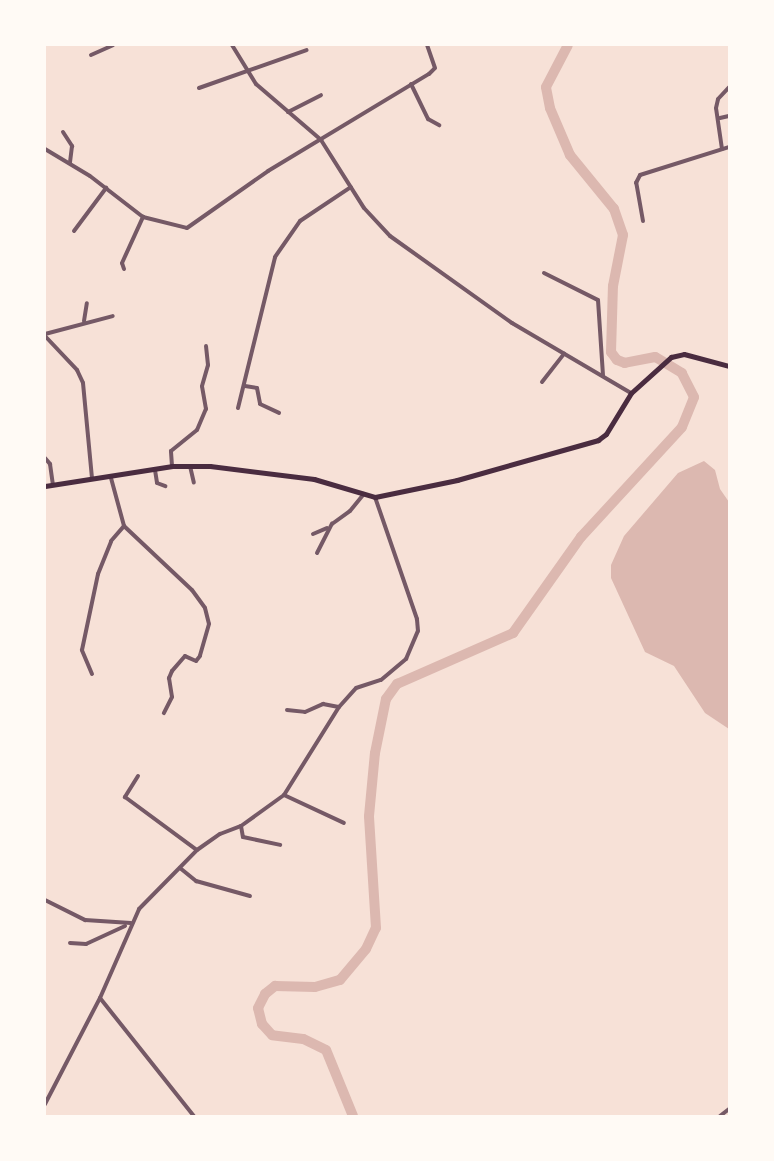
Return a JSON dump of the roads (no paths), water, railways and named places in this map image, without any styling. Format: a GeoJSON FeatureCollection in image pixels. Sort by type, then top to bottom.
{"type":"FeatureCollection","features":[{"type":"Feature","properties":{"kind":"main road"},"geometry":{"type":"LineString","coordinates":[[45,486],[111,478],[172,466],[190,466],[263,470],[375,497],[457,480],[598,440],[610,429],[631,393],[671,357],[684,354],[729,366]]}},
{"type":"Feature","properties":{"kind":"street"},"geometry":{"type":"LineString","coordinates":[[91,55],[113,45]]}},
{"type":"Feature","properties":{"kind":"street"},"geometry":{"type":"LineString","coordinates":[[232,45],[248,74],[321,140],[364,208],[397,242],[512,323],[631,393]]}},
{"type":"Feature","properties":{"kind":"street"},"geometry":{"type":"LineString","coordinates":[[45,149],[70,163],[143,217],[188,228],[435,68],[427,45]]}},
{"type":"Feature","properties":{"kind":"street"},"geometry":{"type":"LineString","coordinates":[[199,87],[248,74],[307,50]]}},
{"type":"Feature","properties":{"kind":"street"},"geometry":{"type":"LineString","coordinates":[[411,84],[428,119],[439,125]]}},
{"type":"Feature","properties":{"kind":"street"},"geometry":{"type":"LineString","coordinates":[[722,149],[718,99],[729,87]]}},
{"type":"Feature","properties":{"kind":"street"},"geometry":{"type":"LineString","coordinates":[[288,112],[321,95]]}},
{"type":"Feature","properties":{"kind":"street"},"geometry":{"type":"LineString","coordinates":[[720,118],[729,116]]}},
{"type":"Feature","properties":{"kind":"street"},"geometry":{"type":"LineString","coordinates":[[63,132],[72,146],[70,163]]}},
{"type":"Feature","properties":{"kind":"street"},"geometry":{"type":"LineString","coordinates":[[643,221],[636,183],[640,175],[729,147]]}},
{"type":"Feature","properties":{"kind":"street"},"geometry":{"type":"LineString","coordinates":[[238,408],[245,386],[250,350],[275,258],[300,221],[351,187]]}},
{"type":"Feature","properties":{"kind":"street"},"geometry":{"type":"LineString","coordinates":[[74,231],[106,188]]}},
{"type":"Feature","properties":{"kind":"street"},"geometry":{"type":"LineString","coordinates":[[124,269],[122,263],[143,217]]}},
{"type":"Feature","properties":{"kind":"street"},"geometry":{"type":"LineString","coordinates":[[544,273],[598,300],[603,377]]}},
{"type":"Feature","properties":{"kind":"street"},"geometry":{"type":"LineString","coordinates":[[84,321],[87,303]]}},
{"type":"Feature","properties":{"kind":"street"},"geometry":{"type":"LineString","coordinates":[[92,480],[83,384],[77,370],[45,335],[84,321],[113,315]]}},
{"type":"Feature","properties":{"kind":"street"},"geometry":{"type":"LineString","coordinates":[[172,466],[171,452],[197,430],[206,409],[202,386],[208,365],[206,346]]}},
{"type":"Feature","properties":{"kind":"street"},"geometry":{"type":"LineString","coordinates":[[542,382],[564,354]]}},
{"type":"Feature","properties":{"kind":"street"},"geometry":{"type":"LineString","coordinates":[[245,386],[257,388],[260,404],[279,413]]}},
{"type":"Feature","properties":{"kind":"street"},"geometry":{"type":"LineString","coordinates":[[45,458],[50,464],[53,485]]}},
{"type":"Feature","properties":{"kind":"street"},"geometry":{"type":"LineString","coordinates":[[190,466],[194,483]]}},
{"type":"Feature","properties":{"kind":"street"},"geometry":{"type":"LineString","coordinates":[[154,470],[157,483],[165,486]]}},
{"type":"Feature","properties":{"kind":"street"},"geometry":{"type":"LineString","coordinates":[[111,478],[124,526],[192,590],[205,608],[209,624],[200,656],[196,661],[185,657],[172,671],[169,678],[172,697],[164,713]]}},
{"type":"Feature","properties":{"kind":"street"},"geometry":{"type":"LineString","coordinates":[[313,534],[328,528],[350,511],[364,493]]}},
{"type":"Feature","properties":{"kind":"street"},"geometry":{"type":"LineString","coordinates":[[45,1104],[100,998],[129,924],[152,894],[197,850],[220,834],[242,826],[284,795],[339,706],[356,688],[381,680],[400,667],[418,631],[412,596],[375,497]]}},
{"type":"Feature","properties":{"kind":"street"},"geometry":{"type":"LineString","coordinates":[[92,674],[82,650],[107,548],[124,526]]}},
{"type":"Feature","properties":{"kind":"street"},"geometry":{"type":"LineString","coordinates":[[316,553],[328,528]]}},
{"type":"Feature","properties":{"kind":"street"},"geometry":{"type":"LineString","coordinates":[[287,710],[305,712],[323,704],[339,706]]}},
{"type":"Feature","properties":{"kind":"street"},"geometry":{"type":"LineString","coordinates":[[138,776],[125,797],[197,850]]}},
{"type":"Feature","properties":{"kind":"street"},"geometry":{"type":"LineString","coordinates":[[284,795],[344,823]]}},
{"type":"Feature","properties":{"kind":"street"},"geometry":{"type":"LineString","coordinates":[[242,826],[243,837],[280,845]]}},
{"type":"Feature","properties":{"kind":"street"},"geometry":{"type":"LineString","coordinates":[[180,868],[196,881],[250,896]]}},
{"type":"Feature","properties":{"kind":"street"},"geometry":{"type":"LineString","coordinates":[[45,900],[73,917],[129,924]]}},
{"type":"Feature","properties":{"kind":"street"},"geometry":{"type":"LineString","coordinates":[[70,943],[86,944],[129,924]]}},
{"type":"Feature","properties":{"kind":"street"},"geometry":{"type":"LineString","coordinates":[[100,998],[194,1116]]}},
{"type":"Feature","properties":{"kind":"street"},"geometry":{"type":"LineString","coordinates":[[720,1116],[729,1109]]}},
{"type":"Feature","properties":{"kind":"waterway"},"geometry":{"type":"LineString","coordinates":[[353,1116],[326,1050],[303,1039],[272,1035],[262,1024],[258,1008],[265,994],[275,986],[315,987],[340,980],[366,949],[376,928],[369,816],[375,753],[386,699],[397,684],[513,633],[581,537],[682,427],[694,397],[682,373],[655,357],[625,363],[617,360],[611,352],[613,286],[623,235],[614,209],[570,155],[550,108],[546,87],[568,45]]}}]}
